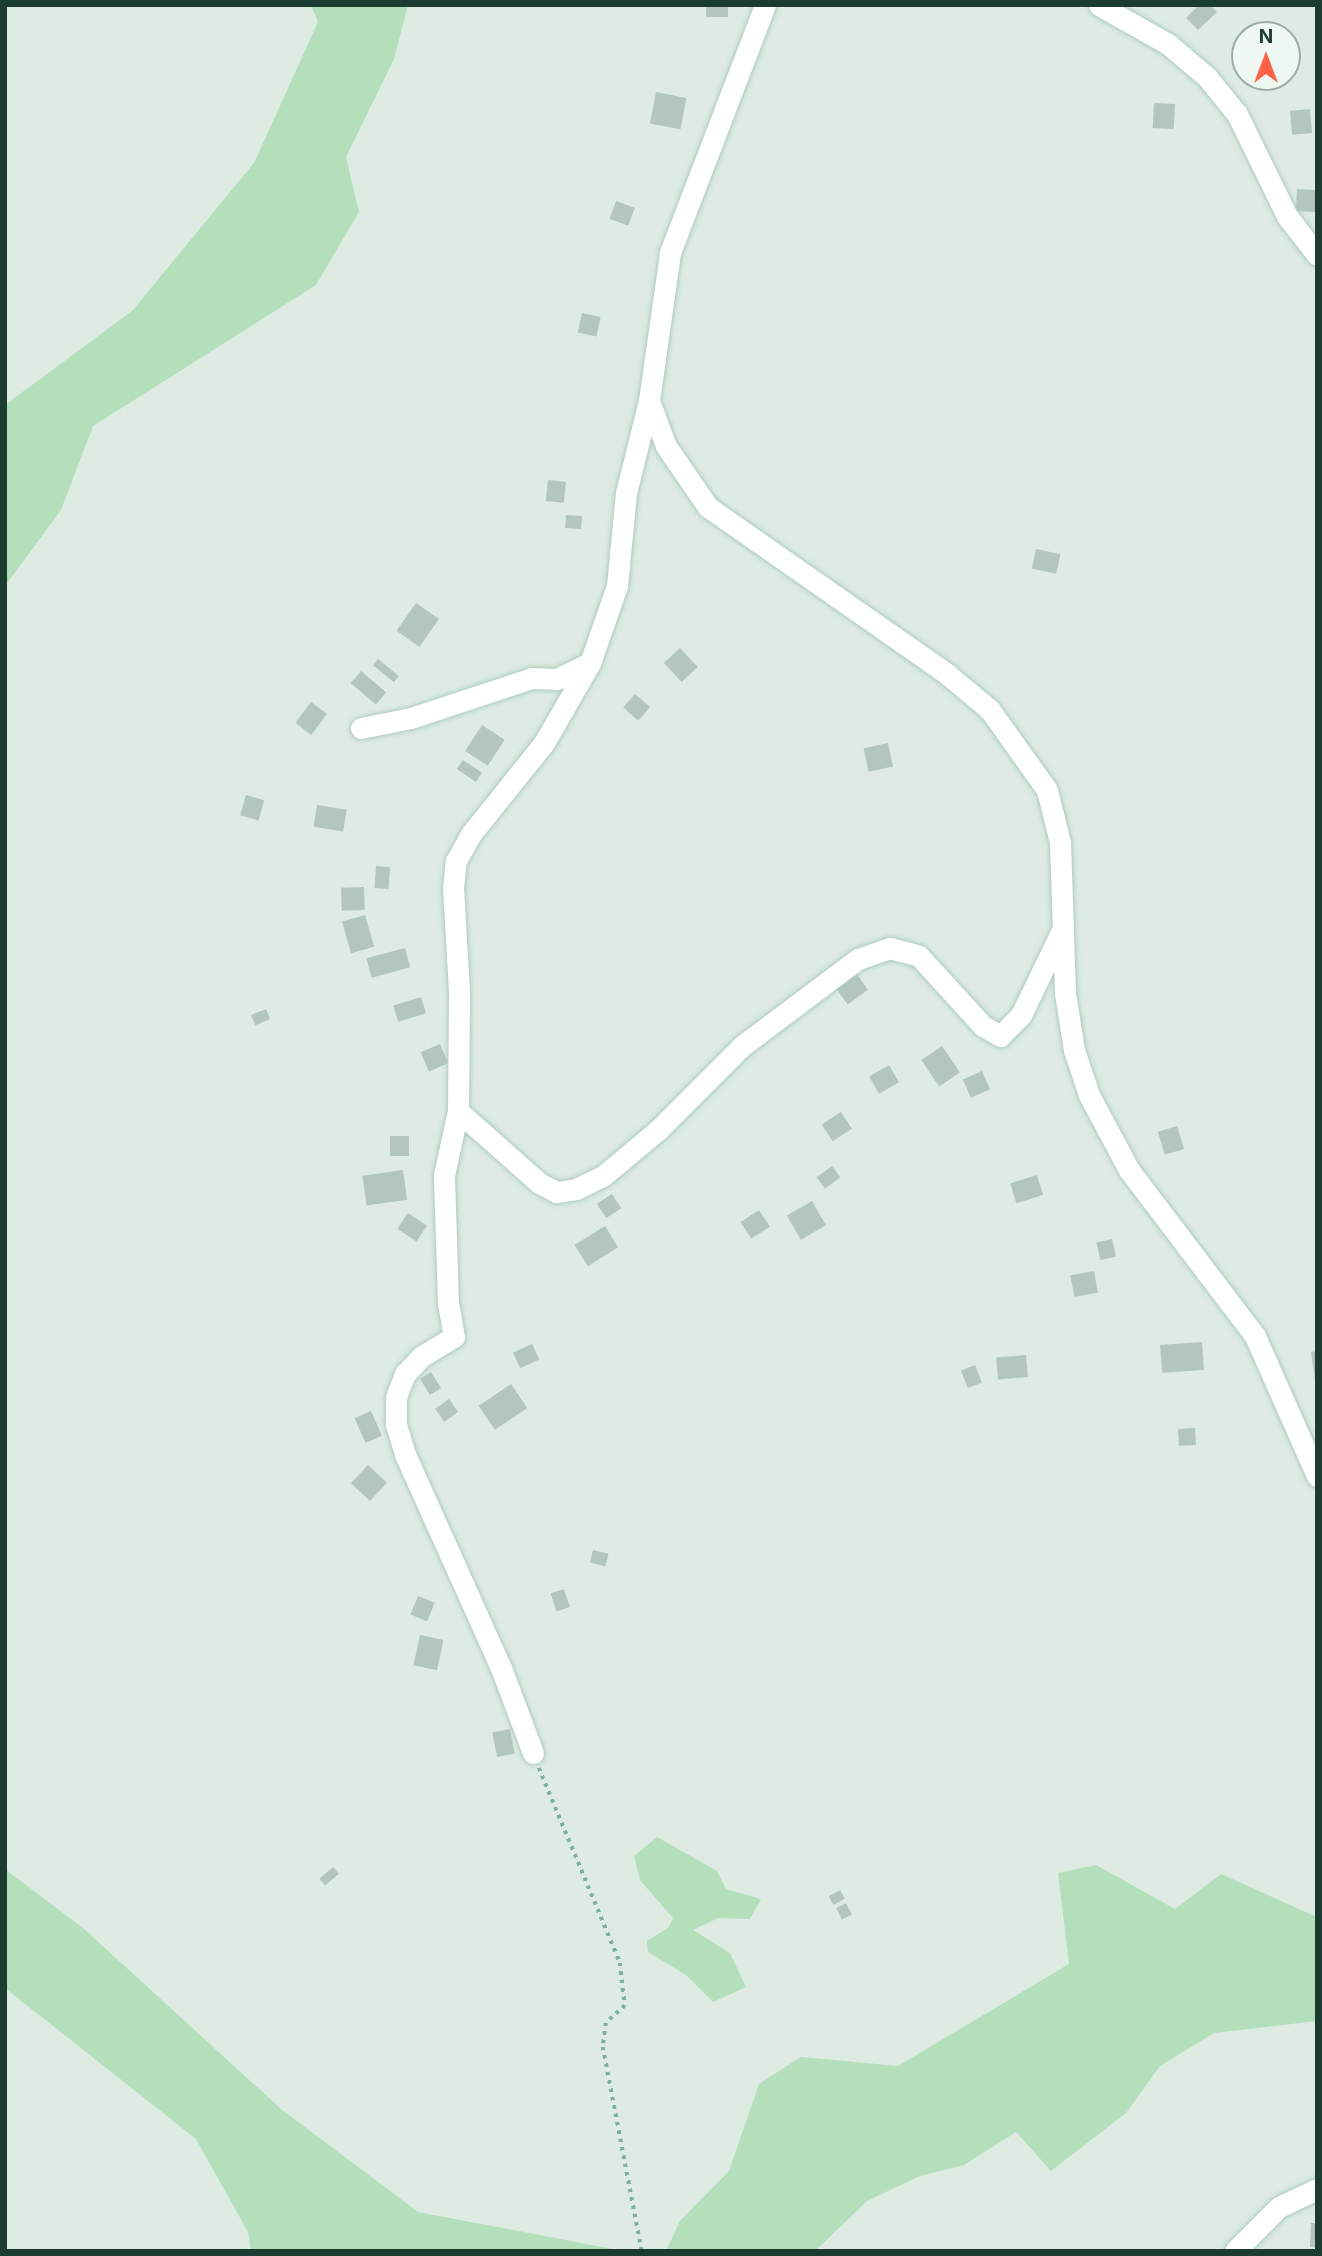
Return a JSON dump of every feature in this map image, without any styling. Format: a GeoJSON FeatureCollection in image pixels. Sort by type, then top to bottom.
{"type":"FeatureCollection","features":[{"type":"Feature","properties":{"kind":"street"},"geometry":{"type":"LineString","coordinates":[[533,1753],[501,1668],[415,1479],[396,1424],[396,1397],[405,1374],[422,1356],[454,1336],[448,1304],[444,1175],[458,1111],[459,991],[453,888],[456,861],[471,834],[544,743],[590,663],[617,586],[626,493],[649,401],[670,253],[765,5]]}},
{"type":"Feature","properties":{"kind":"street"},"geometry":{"type":"LineString","coordinates":[[1098,5],[1168,44],[1208,77],[1237,114],[1287,216],[1317,255]]}},
{"type":"Feature","properties":{"kind":"street"},"geometry":{"type":"LineString","coordinates":[[649,401],[666,446],[708,506],[731,527],[947,674],[990,710],[1047,790],[1060,842],[1065,993],[1074,1050],[1089,1095],[1129,1170],[1255,1336],[1317,1476]]}},
{"type":"Feature","properties":{"kind":"street"},"geometry":{"type":"LineString","coordinates":[[362,727],[411,718],[531,678],[557,679],[590,663]]}},
{"type":"Feature","properties":{"kind":"street"},"geometry":{"type":"LineString","coordinates":[[458,1111],[539,1182],[557,1192],[576,1189],[603,1176],[658,1130],[742,1046],[858,958],[891,948],[919,956],[992,1034],[1000,1037],[1021,1015],[1063,928]]}},
{"type":"Feature","properties":{"kind":"street"},"geometry":{"type":"LineString","coordinates":[[1235,2251],[1279,2207],[1317,2189]]}},
{"type":"Feature","properties":{"kind":"path"},"geometry":{"type":"LineString","coordinates":[[533,1753],[620,1963],[625,2006],[606,2023],[603,2047],[642,2251]]}},
{"type":"Feature","properties":{"kind":"green space"},"geometry":{"type":"Polygon","coordinates":[[[311,5],[408,5],[394,59],[346,157],[359,212],[316,285],[93,426],[61,510],[5,586],[5,405],[132,311],[254,163],[318,22],[311,5]]]}},
{"type":"Feature","properties":{"kind":"green space"},"geometry":{"type":"Polygon","coordinates":[[[657,1837],[717,1871],[726,1889],[761,1899],[750,1919],[718,1918],[693,1930],[730,1953],[746,1987],[713,2002],[686,1975],[648,1952],[647,1941],[668,1928],[673,1918],[640,1880],[634,1856],[657,1837]]]}},
{"type":"Feature","properties":{"kind":"green space"},"geometry":{"type":"Polygon","coordinates":[[[1096,1865],[1175,1909],[1221,1874],[1317,1917],[1317,2021],[1214,2033],[1160,2066],[1126,2113],[1051,2171],[1016,2132],[964,2165],[920,2176],[867,2201],[815,2251],[666,2251],[680,2221],[729,2171],[759,2084],[801,2057],[898,2066],[1069,1964],[1058,1873],[1096,1865]]]}},
{"type":"Feature","properties":{"kind":"green space"},"geometry":{"type":"Polygon","coordinates":[[[5,1869],[83,1928],[281,2109],[418,2212],[623,2251],[251,2251],[248,2232],[196,2139],[5,1988],[5,1869]]]}},
{"type":"Feature","properties":{"kind":"building"},"geometry":{"type":"Polygon","coordinates":[[[706,5],[728,5],[728,17],[706,17],[706,5]]]}},
{"type":"Feature","properties":{"kind":"building"},"geometry":{"type":"Polygon","coordinates":[[[1199,5],[1210,5],[1217,12],[1198,30],[1186,18],[1199,5]]]}},
{"type":"Feature","properties":{"kind":"building"},"geometry":{"type":"Polygon","coordinates":[[[656,92],[686,98],[680,129],[650,123],[656,92]]]}},
{"type":"Feature","properties":{"kind":"building"},"geometry":{"type":"Polygon","coordinates":[[[1154,103],[1175,104],[1174,129],[1153,128],[1154,103]]]}},
{"type":"Feature","properties":{"kind":"building"},"geometry":{"type":"Polygon","coordinates":[[[1310,109],[1312,133],[1292,135],[1290,111],[1310,109]]]}},
{"type":"Feature","properties":{"kind":"building"},"geometry":{"type":"Polygon","coordinates":[[[1297,189],[1317,190],[1316,212],[1296,211],[1297,189]]]}},
{"type":"Feature","properties":{"kind":"building"},"geometry":{"type":"Polygon","coordinates":[[[616,201],[635,208],[628,226],[610,219],[616,201]]]}},
{"type":"Feature","properties":{"kind":"building"},"geometry":{"type":"Polygon","coordinates":[[[582,313],[601,317],[596,337],[578,333],[582,313]]]}},
{"type":"Feature","properties":{"kind":"building"},"geometry":{"type":"Polygon","coordinates":[[[548,480],[566,482],[564,503],[546,501],[548,480]]]}},
{"type":"Feature","properties":{"kind":"building"},"geometry":{"type":"Polygon","coordinates":[[[566,515],[582,516],[581,529],[565,528],[566,515]]]}},
{"type":"Feature","properties":{"kind":"building"},"geometry":{"type":"Polygon","coordinates":[[[1036,549],[1060,554],[1056,574],[1032,569],[1036,549]]]}},
{"type":"Feature","properties":{"kind":"building"},"geometry":{"type":"Polygon","coordinates":[[[416,603],[439,619],[419,647],[396,631],[416,603]]]}},
{"type":"Feature","properties":{"kind":"building"},"geometry":{"type":"Polygon","coordinates":[[[680,648],[698,667],[682,682],[664,663],[680,648]]]}},
{"type":"Feature","properties":{"kind":"building"},"geometry":{"type":"Polygon","coordinates":[[[378,659],[399,676],[394,682],[373,665],[378,659]]]}},
{"type":"Feature","properties":{"kind":"building"},"geometry":{"type":"Polygon","coordinates":[[[361,671],[386,692],[376,704],[351,683],[361,671]]]}},
{"type":"Feature","properties":{"kind":"building"},"geometry":{"type":"Polygon","coordinates":[[[635,694],[650,707],[638,721],[623,708],[635,694]]]}},
{"type":"Feature","properties":{"kind":"building"},"geometry":{"type":"Polygon","coordinates":[[[311,702],[327,714],[311,735],[295,723],[311,702]]]}},
{"type":"Feature","properties":{"kind":"building"},"geometry":{"type":"Polygon","coordinates":[[[482,725],[505,740],[488,766],[465,751],[482,725]]]}},
{"type":"Feature","properties":{"kind":"building"},"geometry":{"type":"Polygon","coordinates":[[[888,743],[893,766],[869,772],[864,748],[888,743]]]}},
{"type":"Feature","properties":{"kind":"building"},"geometry":{"type":"Polygon","coordinates":[[[463,760],[482,773],[476,782],[457,769],[463,760]]]}},
{"type":"Feature","properties":{"kind":"building"},"geometry":{"type":"Polygon","coordinates":[[[246,795],[264,800],[258,820],[240,815],[246,795]]]}},
{"type":"Feature","properties":{"kind":"building"},"geometry":{"type":"Polygon","coordinates":[[[317,805],[347,810],[343,831],[314,827],[317,805]]]}},
{"type":"Feature","properties":{"kind":"building"},"geometry":{"type":"Polygon","coordinates":[[[376,866],[390,867],[388,889],[374,888],[376,866]]]}},
{"type":"Feature","properties":{"kind":"building"},"geometry":{"type":"Polygon","coordinates":[[[364,887],[365,910],[342,911],[341,888],[364,887]]]}},
{"type":"Feature","properties":{"kind":"building"},"geometry":{"type":"Polygon","coordinates":[[[365,915],[374,947],[351,953],[342,922],[365,915]]]}},
{"type":"Feature","properties":{"kind":"building"},"geometry":{"type":"Polygon","coordinates":[[[405,948],[410,967],[372,978],[366,958],[405,948]]]}},
{"type":"Feature","properties":{"kind":"building"},"geometry":{"type":"Polygon","coordinates":[[[855,972],[868,990],[848,1004],[835,987],[855,972]]]}},
{"type":"Feature","properties":{"kind":"building"},"geometry":{"type":"Polygon","coordinates":[[[421,997],[426,1013],[398,1022],[393,1005],[421,997]]]}},
{"type":"Feature","properties":{"kind":"building"},"geometry":{"type":"Polygon","coordinates":[[[266,1009],[270,1019],[255,1025],[251,1015],[266,1009]]]}},
{"type":"Feature","properties":{"kind":"building"},"geometry":{"type":"Polygon","coordinates":[[[440,1044],[448,1063],[429,1072],[421,1052],[440,1044]]]}},
{"type":"Feature","properties":{"kind":"building"},"geometry":{"type":"Polygon","coordinates":[[[942,1046],[960,1073],[939,1087],[921,1060],[942,1046]]]}},
{"type":"Feature","properties":{"kind":"building"},"geometry":{"type":"Polygon","coordinates":[[[889,1065],[899,1082],[879,1094],[869,1076],[889,1065]]]}},
{"type":"Feature","properties":{"kind":"building"},"geometry":{"type":"Polygon","coordinates":[[[982,1071],[990,1089],[971,1098],[963,1080],[982,1071]]]}},
{"type":"Feature","properties":{"kind":"building"},"geometry":{"type":"Polygon","coordinates":[[[841,1112],[852,1129],[833,1141],[822,1125],[841,1112]]]}},
{"type":"Feature","properties":{"kind":"building"},"geometry":{"type":"Polygon","coordinates":[[[1177,1126],[1184,1149],[1165,1155],[1158,1132],[1177,1126]]]}},
{"type":"Feature","properties":{"kind":"building"},"geometry":{"type":"Polygon","coordinates":[[[390,1136],[409,1136],[409,1156],[390,1156],[390,1136]]]}},
{"type":"Feature","properties":{"kind":"building"},"geometry":{"type":"Polygon","coordinates":[[[832,1166],[840,1177],[825,1188],[817,1177],[832,1166]]]}},
{"type":"Feature","properties":{"kind":"building"},"geometry":{"type":"Polygon","coordinates":[[[403,1170],[407,1200],[367,1205],[362,1176],[403,1170]]]}},
{"type":"Feature","properties":{"kind":"building"},"geometry":{"type":"Polygon","coordinates":[[[1037,1175],[1043,1195],[1016,1203],[1010,1183],[1037,1175]]]}},
{"type":"Feature","properties":{"kind":"building"},"geometry":{"type":"Polygon","coordinates":[[[612,1194],[621,1208],[606,1218],[597,1204],[612,1194]]]}},
{"type":"Feature","properties":{"kind":"building"},"geometry":{"type":"Polygon","coordinates":[[[812,1201],[826,1225],[801,1240],[787,1216],[812,1201]]]}},
{"type":"Feature","properties":{"kind":"building"},"geometry":{"type":"Polygon","coordinates":[[[759,1210],[770,1227],[751,1239],[741,1222],[759,1210]]]}},
{"type":"Feature","properties":{"kind":"building"},"geometry":{"type":"Polygon","coordinates":[[[408,1213],[427,1226],[416,1242],[397,1229],[408,1213]]]}},
{"type":"Feature","properties":{"kind":"building"},"geometry":{"type":"Polygon","coordinates":[[[605,1226],[618,1247],[588,1266],[574,1245],[605,1226]]]}},
{"type":"Feature","properties":{"kind":"building"},"geometry":{"type":"Polygon","coordinates":[[[1112,1239],[1116,1257],[1100,1260],[1096,1243],[1112,1239]]]}},
{"type":"Feature","properties":{"kind":"building"},"geometry":{"type":"Polygon","coordinates":[[[1094,1271],[1098,1293],[1074,1297],[1070,1275],[1094,1271]]]}},
{"type":"Feature","properties":{"kind":"building"},"geometry":{"type":"Polygon","coordinates":[[[1202,1342],[1204,1370],[1162,1373],[1160,1345],[1202,1342]]]}},
{"type":"Feature","properties":{"kind":"building"},"geometry":{"type":"Polygon","coordinates":[[[532,1344],[539,1359],[520,1368],[513,1353],[532,1344]]]}},
{"type":"Feature","properties":{"kind":"building"},"geometry":{"type":"Polygon","coordinates":[[[1317,1351],[1317,1379],[1315,1380],[1311,1352],[1317,1351]]]}},
{"type":"Feature","properties":{"kind":"building"},"geometry":{"type":"Polygon","coordinates":[[[1026,1355],[1028,1377],[998,1380],[996,1358],[1026,1355]]]}},
{"type":"Feature","properties":{"kind":"building"},"geometry":{"type":"Polygon","coordinates":[[[975,1365],[982,1383],[968,1388],[961,1370],[975,1365]]]}},
{"type":"Feature","properties":{"kind":"building"},"geometry":{"type":"Polygon","coordinates":[[[431,1372],[441,1388],[430,1395],[420,1379],[431,1372]]]}},
{"type":"Feature","properties":{"kind":"building"},"geometry":{"type":"Polygon","coordinates":[[[511,1384],[527,1408],[495,1430],[479,1406],[511,1384]]]}},
{"type":"Feature","properties":{"kind":"building"},"geometry":{"type":"Polygon","coordinates":[[[449,1399],[458,1412],[444,1422],[435,1409],[449,1399]]]}},
{"type":"Feature","properties":{"kind":"building"},"geometry":{"type":"Polygon","coordinates":[[[371,1411],[382,1436],[366,1443],[355,1418],[371,1411]]]}},
{"type":"Feature","properties":{"kind":"building"},"geometry":{"type":"Polygon","coordinates":[[[1195,1428],[1196,1445],[1179,1446],[1178,1429],[1195,1428]]]}},
{"type":"Feature","properties":{"kind":"building"},"geometry":{"type":"Polygon","coordinates":[[[368,1465],[387,1483],[370,1501],[351,1483],[368,1465]]]}},
{"type":"Feature","properties":{"kind":"building"},"geometry":{"type":"Polygon","coordinates":[[[593,1550],[609,1554],[605,1566],[590,1563],[593,1550]]]}},
{"type":"Feature","properties":{"kind":"building"},"geometry":{"type":"Polygon","coordinates":[[[564,1589],[570,1607],[557,1611],[551,1593],[564,1589]]]}},
{"type":"Feature","properties":{"kind":"building"},"geometry":{"type":"Polygon","coordinates":[[[418,1596],[435,1603],[427,1621],[411,1615],[418,1596]]]}},
{"type":"Feature","properties":{"kind":"building"},"geometry":{"type":"Polygon","coordinates":[[[420,1635],[443,1640],[437,1670],[414,1665],[420,1635]]]}},
{"type":"Feature","properties":{"kind":"building"},"geometry":{"type":"Polygon","coordinates":[[[510,1729],[515,1754],[497,1757],[492,1732],[510,1729]]]}},
{"type":"Feature","properties":{"kind":"building"},"geometry":{"type":"Polygon","coordinates":[[[333,1867],[339,1874],[325,1886],[319,1879],[333,1867]]]}},
{"type":"Feature","properties":{"kind":"building"},"geometry":{"type":"Polygon","coordinates":[[[840,1890],[845,1899],[833,1905],[829,1896],[840,1890]]]}},
{"type":"Feature","properties":{"kind":"building"},"geometry":{"type":"Polygon","coordinates":[[[846,1903],[852,1915],[842,1920],[836,1908],[846,1903]]]}},
{"type":"Feature","properties":{"kind":"building"},"geometry":{"type":"Polygon","coordinates":[[[1311,2223],[1317,2223],[1317,2248],[1310,2247],[1311,2223]]]}}]}
